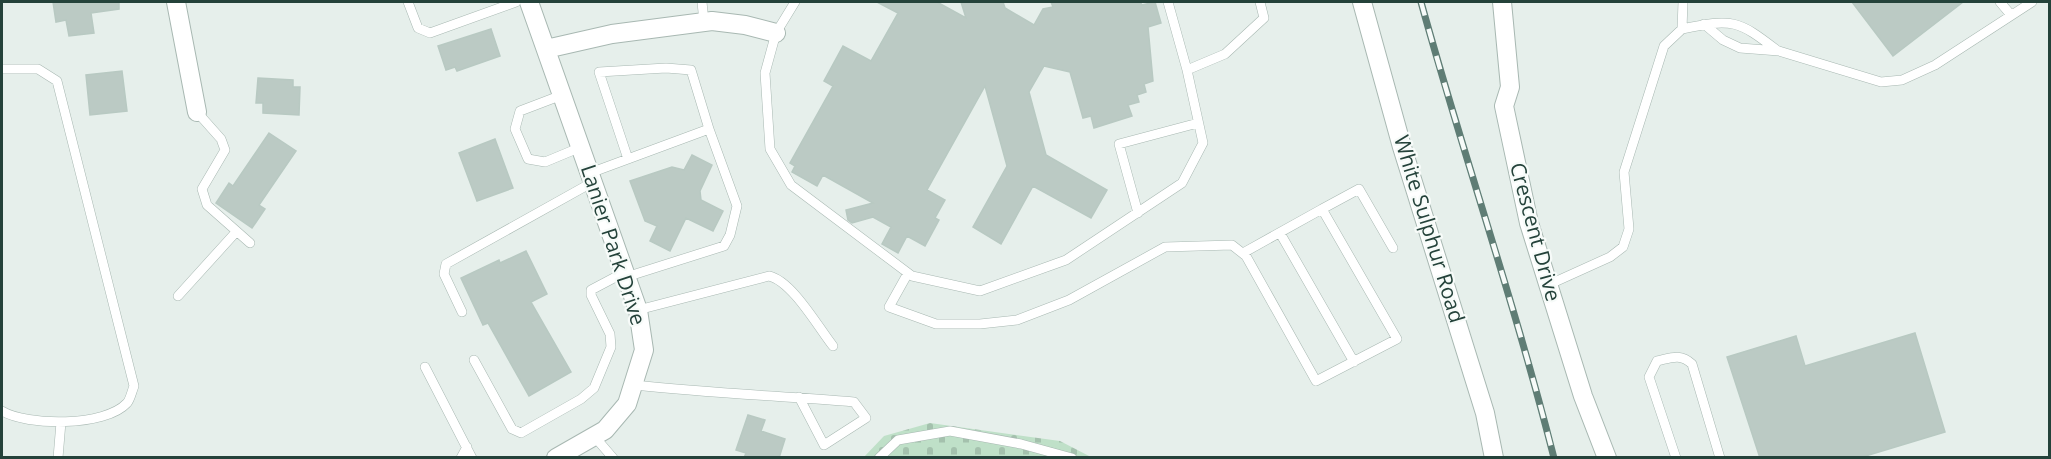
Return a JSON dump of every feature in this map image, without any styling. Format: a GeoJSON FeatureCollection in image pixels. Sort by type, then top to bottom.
{"type":"FeatureCollection","features":[{"type":"Feature","properties":{"kind":"street"},"geometry":{"type":"LineString","coordinates":[[176,2],[197,112]]}},
{"type":"Feature","properties":{"kind":"street","name":"Lanier Park Drive"},"geometry":{"type":"LineString","coordinates":[[529,2],[638,310],[644,350],[635,385],[627,404],[605,430],[556,458]]}},
{"type":"Feature","properties":{"kind":"street","name":"White Sulphur Road"},"geometry":{"type":"LineString","coordinates":[[1362,2],[1402,147],[1485,413],[1494,458]]}},
{"type":"Feature","properties":{"kind":"street","name":"Crescent Drive"},"geometry":{"type":"LineString","coordinates":[[1502,2],[1510,87],[1504,106],[1529,222],[1583,396],[1606,458]]}},
{"type":"Feature","properties":{"kind":"street"},"geometry":{"type":"LineString","coordinates":[[546,49],[612,34],[704,22],[745,24],[777,33]]}},
{"type":"Feature","properties":{"kind":"lane"},"geometry":{"type":"LineString","coordinates":[[408,2],[418,28],[430,33],[516,2]]}},
{"type":"Feature","properties":{"kind":"lane"},"geometry":{"type":"LineString","coordinates":[[702,2],[704,22]]}},
{"type":"Feature","properties":{"kind":"lane"},"geometry":{"type":"LineString","coordinates":[[795,2],[777,33],[765,73],[770,149],[791,184],[908,273],[980,291],[1066,260],[1182,183],[1203,143],[1187,70],[1168,2]]}},
{"type":"Feature","properties":{"kind":"lane"},"geometry":{"type":"LineString","coordinates":[[1187,70],[1225,54],[1264,18],[1260,2]]}},
{"type":"Feature","properties":{"kind":"lane"},"geometry":{"type":"LineString","coordinates":[[1683,2],[1683,29]]}},
{"type":"Feature","properties":{"kind":"lane"},"geometry":{"type":"LineString","coordinates":[[2000,2],[2011,15]]}},
{"type":"Feature","properties":{"kind":"lane"},"geometry":{"type":"LineString","coordinates":[[1704,24],[1723,40],[1740,48],[1779,51],[1881,82],[1902,80],[1935,65],[2032,2]]}},
{"type":"Feature","properties":{"kind":"lane"},"geometry":{"type":"LineString","coordinates":[[1548,285],[1610,257],[1623,247],[1629,229],[1624,172],[1664,46],[1683,29],[1719,21],[1746,26],[1779,51]]}},
{"type":"Feature","properties":{"kind":"lane"},"geometry":{"type":"LineString","coordinates":[[474,360],[512,429],[521,433],[581,399],[594,388],[611,346],[610,334],[591,295],[591,290],[625,275],[724,246],[730,235],[737,206],[709,129],[691,70],[666,68],[599,72],[628,159]]}},
{"type":"Feature","properties":{"kind":"lane"},"geometry":{"type":"LineString","coordinates":[[2,69],[38,69],[57,81],[134,386],[127,403],[105,416],[61,422],[14,418],[2,411]]}},
{"type":"Feature","properties":{"kind":"lane"},"geometry":{"type":"LineString","coordinates":[[562,95],[520,111],[515,129],[528,159],[545,162],[581,147]]}},
{"type":"Feature","properties":{"kind":"lane"},"geometry":{"type":"LineString","coordinates":[[197,112],[221,139],[225,150],[202,189],[207,205],[250,243]]}},
{"type":"Feature","properties":{"kind":"lane"},"geometry":{"type":"LineString","coordinates":[[1138,213],[1119,144],[1198,123]]}},
{"type":"Feature","properties":{"kind":"lane"},"geometry":{"type":"LineString","coordinates":[[462,312],[444,274],[446,264],[591,177],[628,159],[709,129]]}},
{"type":"Feature","properties":{"kind":"lane"},"geometry":{"type":"LineString","coordinates":[[1243,253],[1359,189],[1393,248]]}},
{"type":"Feature","properties":{"kind":"lane"},"geometry":{"type":"LineString","coordinates":[[908,273],[889,307],[936,324],[980,324],[1017,320],[1069,300],[1165,247],[1232,245],[1243,253],[1316,381],[1397,339],[1322,209]]}},
{"type":"Feature","properties":{"kind":"lane"},"geometry":{"type":"LineString","coordinates":[[178,296],[236,232]]}},
{"type":"Feature","properties":{"kind":"lane"},"geometry":{"type":"LineString","coordinates":[[1280,233],[1354,362]]}},
{"type":"Feature","properties":{"kind":"lane"},"geometry":{"type":"LineString","coordinates":[[638,310],[769,276],[779,278],[790,290],[833,346]]}},
{"type":"Feature","properties":{"kind":"lane"},"geometry":{"type":"LineString","coordinates":[[1676,458],[1649,377],[1657,361],[1678,356],[1692,364],[1720,458]]}},
{"type":"Feature","properties":{"kind":"lane"},"geometry":{"type":"LineString","coordinates":[[425,367],[472,458]]}},
{"type":"Feature","properties":{"kind":"lane"},"geometry":{"type":"LineString","coordinates":[[635,385],[799,397],[854,402],[866,418],[824,445],[799,397]]}},
{"type":"Feature","properties":{"kind":"lane"},"geometry":{"type":"LineString","coordinates":[[58,458],[61,422]]}},
{"type":"Feature","properties":{"kind":"lane"},"geometry":{"type":"LineString","coordinates":[[879,458],[898,440],[950,431],[1021,444],[1072,458]]}},
{"type":"Feature","properties":{"kind":"lane"},"geometry":{"type":"LineString","coordinates":[[594,436],[613,458]]}},
{"type":"Feature","properties":{"kind":"lane"},"geometry":{"type":"LineString","coordinates":[[461,458],[467,447]]}},
{"type":"Feature","properties":{"kind":"green space"},"geometry":{"type":"Polygon","coordinates":[[[930,423],[1060,441],[1091,457],[863,458],[884,436],[930,423]]]}},
{"type":"Feature","properties":{"kind":"building"},"geometry":{"type":"Polygon","coordinates":[[[53,2],[119,2],[119,9],[91,13],[94,33],[69,36],[66,20],[56,22],[53,2]]]}},
{"type":"Feature","properties":{"kind":"building"},"geometry":{"type":"Polygon","coordinates":[[[877,2],[937,2],[966,18],[961,2],[1003,2],[1005,8],[1034,25],[1043,9],[1053,7],[1051,2],[1140,2],[1142,5],[1155,2],[1161,23],[1148,27],[1153,81],[1144,84],[1146,92],[1137,95],[1139,102],[1128,105],[1132,116],[1094,128],[1091,116],[1083,118],[1070,72],[1044,66],[1029,92],[1046,155],[1107,190],[1091,218],[1033,186],[1001,244],[973,227],[1007,166],[985,86],[927,190],[945,200],[935,218],[939,220],[925,246],[907,236],[898,253],[882,244],[891,227],[873,217],[852,223],[848,220],[846,210],[873,203],[823,175],[817,186],[792,172],[795,166],[790,163],[833,86],[824,81],[843,46],[871,61],[898,13],[877,2]]]}},
{"type":"Feature","properties":{"kind":"building"},"geometry":{"type":"Polygon","coordinates":[[[1852,2],[1963,2],[1893,56],[1852,2]]]}},
{"type":"Feature","properties":{"kind":"building"},"geometry":{"type":"Polygon","coordinates":[[[491,29],[500,56],[457,71],[455,67],[446,70],[438,46],[491,29]]]}},
{"type":"Feature","properties":{"kind":"building"},"geometry":{"type":"Polygon","coordinates":[[[122,71],[127,111],[90,115],[86,75],[122,71]]]}},
{"type":"Feature","properties":{"kind":"building"},"geometry":{"type":"Polygon","coordinates":[[[258,78],[293,80],[293,87],[300,87],[299,115],[263,113],[263,103],[256,103],[258,78]]]}},
{"type":"Feature","properties":{"kind":"building"},"geometry":{"type":"Polygon","coordinates":[[[269,133],[296,151],[259,205],[265,209],[252,228],[216,203],[229,183],[233,186],[269,133]]]}},
{"type":"Feature","properties":{"kind":"building"},"geometry":{"type":"Polygon","coordinates":[[[495,139],[513,188],[477,201],[459,153],[495,139]]]}},
{"type":"Feature","properties":{"kind":"building"},"geometry":{"type":"Polygon","coordinates":[[[692,155],[712,165],[700,191],[701,200],[723,211],[713,231],[686,218],[670,251],[650,241],[657,226],[645,221],[630,181],[672,167],[684,170],[692,155]]]}},
{"type":"Feature","properties":{"kind":"building"},"geometry":{"type":"Polygon","coordinates":[[[526,251],[547,294],[531,302],[571,372],[529,396],[488,323],[483,325],[461,278],[499,260],[500,263],[526,251]]]}},
{"type":"Feature","properties":{"kind":"building"},"geometry":{"type":"Polygon","coordinates":[[[1915,333],[1945,432],[1859,458],[1760,458],[1727,357],[1796,336],[1805,366],[1915,333]]]}},
{"type":"Feature","properties":{"kind":"building"},"geometry":{"type":"Polygon","coordinates":[[[748,415],[765,420],[761,431],[785,439],[779,458],[744,458],[746,453],[736,450],[748,415]]]}},
{"type":"Feature","properties":{"kind":"railway"},"geometry":{"type":"LineString","coordinates":[[1421,2],[1523,343],[1554,458]]}}]}
